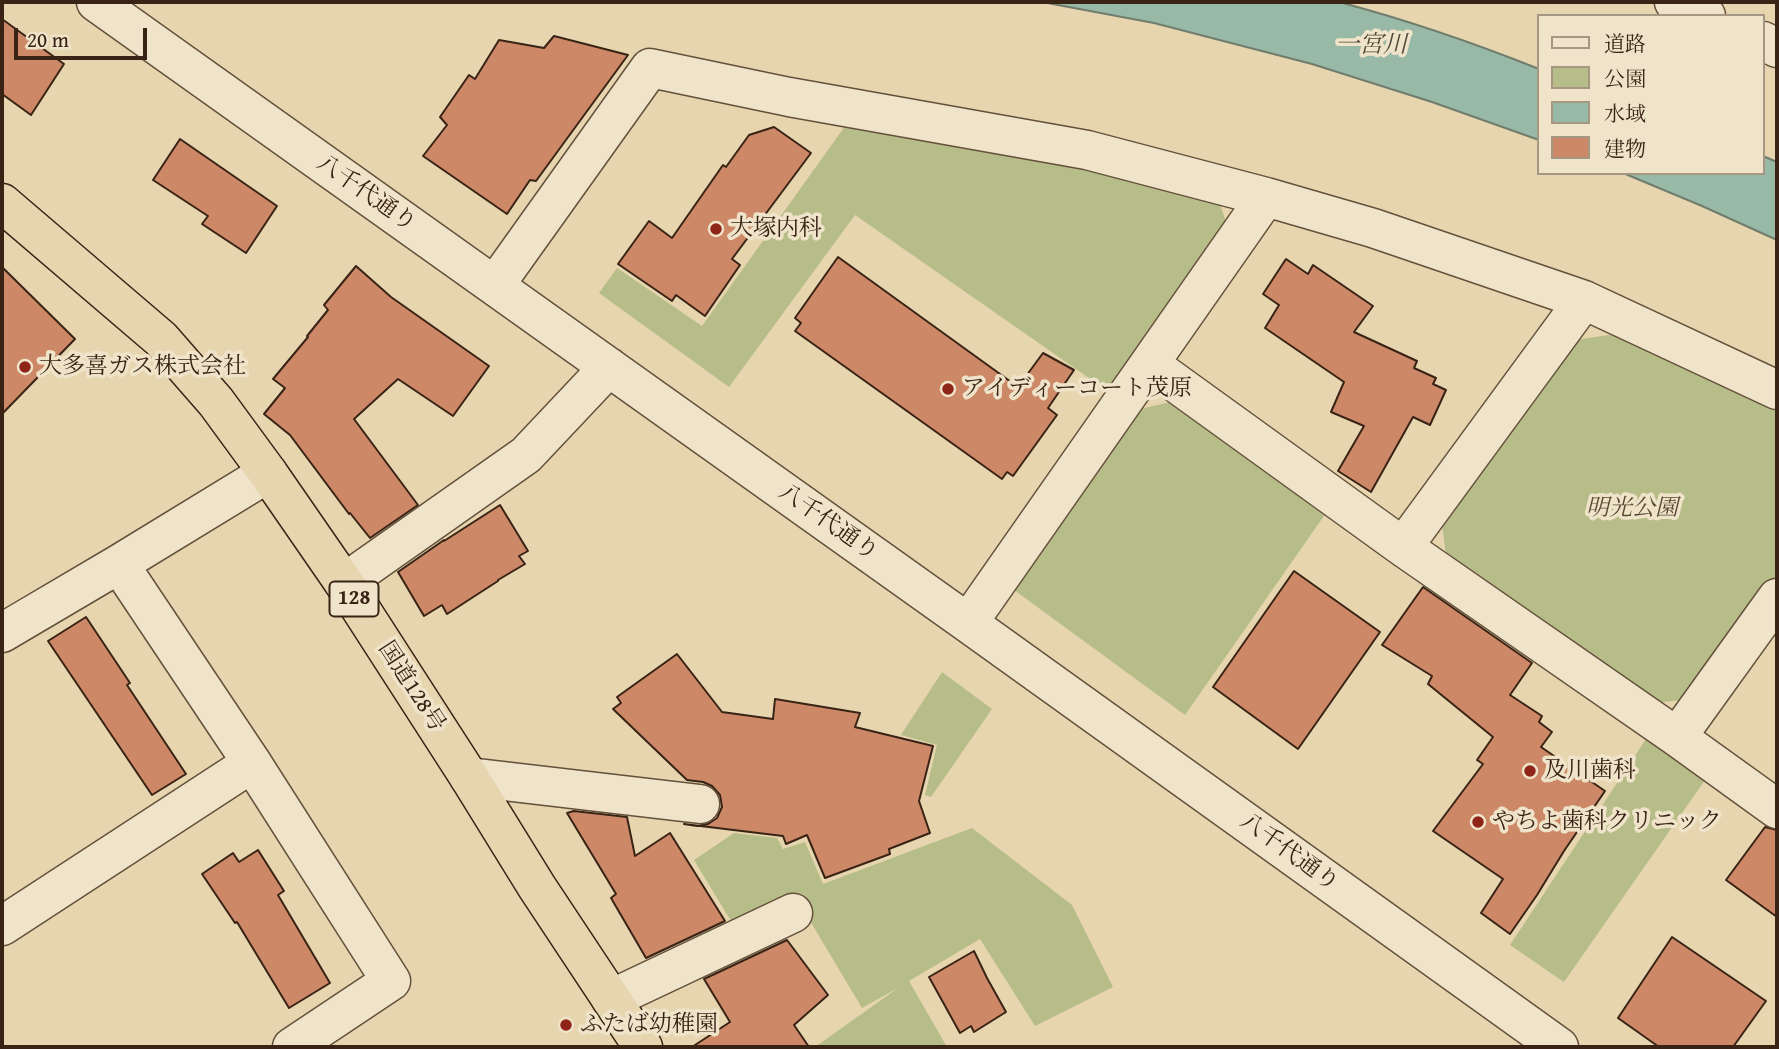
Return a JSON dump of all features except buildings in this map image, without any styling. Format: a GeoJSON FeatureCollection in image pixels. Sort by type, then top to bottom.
{"type":"FeatureCollection","features":[{"type":"Feature","properties":{"kind":"highway","name":"国道128号"},"geometry":{"type":"LineString","coordinates":[[2,204],[161,340],[216,402],[344,583],[537,887],[643,1047]]}},
{"type":"Feature","properties":{"kind":"street","name":"八千代通り"},"geometry":{"type":"LineString","coordinates":[[96,2],[1559,1047]]}},
{"type":"Feature","properties":{"kind":"street"},"geometry":{"type":"LineString","coordinates":[[1674,2],[1701,14]]}},
{"type":"Feature","properties":{"kind":"street"},"geometry":{"type":"LineString","coordinates":[[495,285],[650,68],[789,97],[1087,150],[1266,197],[1373,228],[1584,300],[1777,390]]}},
{"type":"Feature","properties":{"kind":"street"},"geometry":{"type":"LineString","coordinates":[[968,623],[1266,197]]}},
{"type":"Feature","properties":{"kind":"street"},"geometry":{"type":"LineString","coordinates":[[1403,547],[1584,300]]}},
{"type":"Feature","properties":{"kind":"street"},"geometry":{"type":"LineString","coordinates":[[1150,365],[1403,547],[1777,809]]}},
{"type":"Feature","properties":{"kind":"street"},"geometry":{"type":"LineString","coordinates":[[344,583],[526,455],[609,367]]}},
{"type":"Feature","properties":{"kind":"street"},"geometry":{"type":"LineString","coordinates":[[2,633],[268,473]]}},
{"type":"Feature","properties":{"kind":"street"},"geometry":{"type":"LineString","coordinates":[[119,565],[252,763],[391,981],[292,1047]]}},
{"type":"Feature","properties":{"kind":"street"},"geometry":{"type":"LineString","coordinates":[[1677,737],[1777,598]]}},
{"type":"Feature","properties":{"kind":"street"},"geometry":{"type":"LineString","coordinates":[[2,926],[252,763]]}},
{"type":"Feature","properties":{"kind":"street"},"geometry":{"type":"LineString","coordinates":[[469,777],[700,804]]}},
{"type":"Feature","properties":{"kind":"street"},"geometry":{"type":"LineString","coordinates":[[611,999],[793,913]]}},
{"type":"Feature","properties":{"kind":"green space"},"geometry":{"type":"Polygon","coordinates":[[[848,122],[1031,153],[1219,201],[1227,225],[1109,392],[855,215],[729,387],[599,293],[617,268],[702,326],[848,122]]]}},
{"type":"Feature","properties":{"kind":"green space","name":"明光公園"},"geometry":{"type":"Polygon","coordinates":[[[1622,333],[1777,406],[1777,578],[1690,699],[1655,703],[1446,555],[1442,524],[1575,340],[1622,333]]]}},
{"type":"Feature","properties":{"kind":"green space"},"geometry":{"type":"Polygon","coordinates":[[[1171,402],[1326,513],[1185,715],[1014,590],[1140,409],[1171,402]]]}},
{"type":"Feature","properties":{"kind":"green space"},"geometry":{"type":"Polygon","coordinates":[[[942,672],[992,709],[931,797],[925,795],[937,745],[901,735],[942,672]]]}},
{"type":"Feature","properties":{"kind":"green space"},"geometry":{"type":"Polygon","coordinates":[[[1646,739],[1705,780],[1564,982],[1510,945],[1646,739]]]}},
{"type":"Feature","properties":{"kind":"green space"},"geometry":{"type":"Polygon","coordinates":[[[972,828],[1072,905],[1113,987],[1035,1026],[980,939],[909,981],[947,1047],[815,1047],[898,988],[862,1008],[800,904],[734,926],[694,860],[734,833],[777,838],[783,849],[805,842],[823,884],[972,828]]]}},
{"type":"Feature","properties":{"kind":"water","name":"一宮川"},"geometry":{"type":"Polygon","coordinates":[[[1042,2],[1339,2],[1440,32],[1538,69],[1538,140],[1312,64],[1154,23],[1042,2]]]}},
{"type":"Feature","properties":{"kind":"water"},"geometry":{"type":"Polygon","coordinates":[[[1765,157],[1777,162],[1777,240],[1628,175],[1765,175],[1765,157]]]}},
{"type":"Feature","properties":{"kind":"place","name":"大塚内科"},"geometry":{"type":"Point","coordinates":[716,229]}},
{"type":"Feature","properties":{"kind":"place","name":"大多喜ガス株式会社"},"geometry":{"type":"Point","coordinates":[25,367]}},
{"type":"Feature","properties":{"kind":"place","name":"アイディーコート茂原"},"geometry":{"type":"Point","coordinates":[948,389]}},
{"type":"Feature","properties":{"kind":"place","name":"及川歯科"},"geometry":{"type":"Point","coordinates":[1530,771]}},
{"type":"Feature","properties":{"kind":"place","name":"やちよ歯科クリニック"},"geometry":{"type":"Point","coordinates":[1478,822]}},
{"type":"Feature","properties":{"kind":"place","name":"ふたば幼稚園"},"geometry":{"type":"Point","coordinates":[566,1025]}}]}
